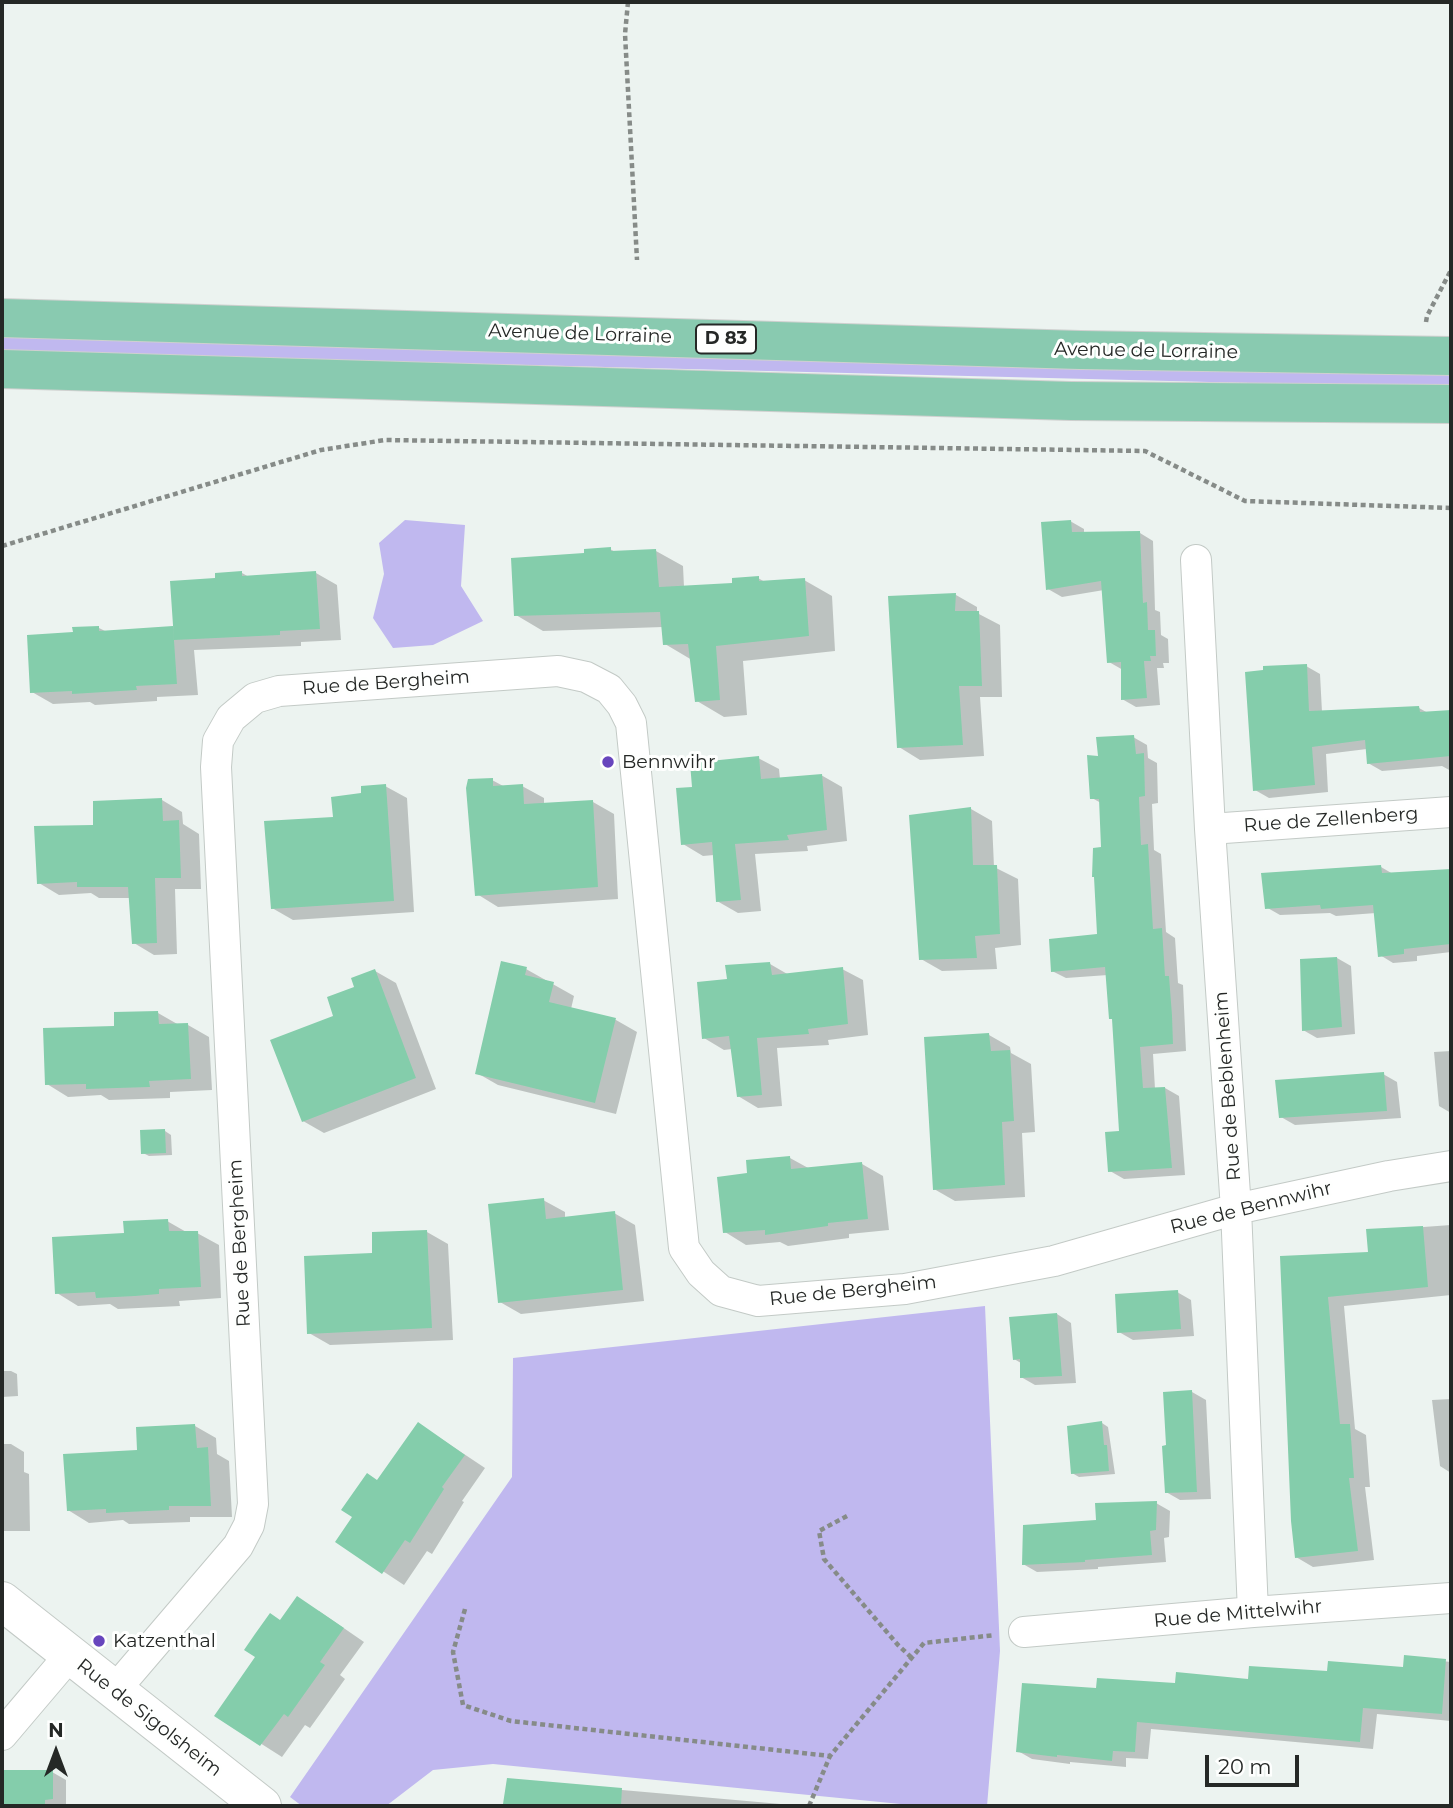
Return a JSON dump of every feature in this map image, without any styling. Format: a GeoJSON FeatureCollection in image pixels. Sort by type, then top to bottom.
{"type":"FeatureCollection","features":[{"type":"Feature","properties":{"kind":"main road","name":"Avenue de Lorraine"},"geometry":{"type":"LineString","coordinates":[[2,318],[1080,350],[1438,356]]}},
{"type":"Feature","properties":{"kind":"main road"},"geometry":{"type":"LineString","coordinates":[[2,369],[1071,401],[1451,404]]}},
{"type":"Feature","properties":{"kind":"street","name":"Rue de Beblenheim"},"geometry":{"type":"LineString","coordinates":[[1196,560],[1210,829],[1236,1209],[1253,1612]]}},
{"type":"Feature","properties":{"kind":"street","name":"Rue de Bergheim"},"geometry":{"type":"LineString","coordinates":[[114,1691],[239,1546],[249,1525],[253,1504],[216,767],[218,741],[231,718],[255,698],[279,691],[558,671],[586,677],[609,688],[631,723],[684,1248],[701,1273],[721,1291],[758,1301],[905,1289],[1054,1261]]}},
{"type":"Feature","properties":{"kind":"street","name":"Rue de Zellenberg"},"geometry":{"type":"LineString","coordinates":[[1210,829],[1451,812]]}},
{"type":"Feature","properties":{"kind":"street","name":"Rue de Bennwihr"},"geometry":{"type":"LineString","coordinates":[[1054,1261],[1236,1209],[1389,1176],[1451,1166]]}},
{"type":"Feature","properties":{"kind":"street","name":"Rue de Mittelwihr"},"geometry":{"type":"LineString","coordinates":[[1024,1632],[1451,1598]]}},
{"type":"Feature","properties":{"kind":"street","name":"Rue de Sigolsheim"},"geometry":{"type":"LineString","coordinates":[[2,1601],[262,1806]]}},
{"type":"Feature","properties":{"kind":"street"},"geometry":{"type":"LineString","coordinates":[[2,1735],[69,1656]]}},
{"type":"Feature","properties":{"kind":"path"},"geometry":{"type":"LineString","coordinates":[[628,2],[625,34],[637,260]]}},
{"type":"Feature","properties":{"kind":"path"},"geometry":{"type":"LineString","coordinates":[[1438,356],[1427,316],[1451,270]]}},
{"type":"Feature","properties":{"kind":"path"},"geometry":{"type":"LineString","coordinates":[[2,546],[321,450],[385,440],[1145,451],[1245,501],[1451,508]]}},
{"type":"Feature","properties":{"kind":"path"},"geometry":{"type":"LineString","coordinates":[[847,1516],[819,1531],[824,1559],[912,1658]]}},
{"type":"Feature","properties":{"kind":"path"},"geometry":{"type":"LineString","coordinates":[[465,1609],[453,1652],[463,1705],[511,1721],[830,1756]]}},
{"type":"Feature","properties":{"kind":"path"},"geometry":{"type":"LineString","coordinates":[[809,1806],[830,1756],[924,1643],[1024,1632]]}},
{"type":"Feature","properties":{"kind":"shaded area"},"geometry":{"type":"Polygon","coordinates":[[[2,336],[1451,368],[1451,388],[2,352],[2,336]]]}},
{"type":"Feature","properties":{"kind":"shaded area"},"geometry":{"type":"Polygon","coordinates":[[[405,520],[465,525],[461,586],[483,621],[433,645],[393,648],[373,618],[384,574],[379,543],[405,520]]]}},
{"type":"Feature","properties":{"kind":"shaded area"},"geometry":{"type":"Polygon","coordinates":[[[985,1306],[1000,1651],[987,1806],[921,1806],[493,1764],[433,1770],[386,1806],[302,1806],[290,1797],[512,1477],[513,1358],[985,1306]]]}},
{"type":"Feature","properties":{"kind":"building"},"geometry":{"type":"Polygon","coordinates":[[[1071,520],[1072,532],[1140,531],[1143,603],[1147,602],[1148,630],[1155,630],[1156,656],[1150,656],[1151,661],[1144,661],[1147,698],[1121,700],[1121,662],[1107,663],[1101,581],[1046,590],[1041,522],[1071,520]]]}},
{"type":"Feature","properties":{"kind":"building"},"geometry":{"type":"Polygon","coordinates":[[[611,547],[611,551],[656,549],[659,587],[732,583],[732,578],[759,576],[759,581],[805,578],[809,636],[716,646],[720,700],[695,702],[688,644],[663,645],[660,612],[514,616],[511,558],[584,553],[584,549],[611,547]]]}},
{"type":"Feature","properties":{"kind":"building"},"geometry":{"type":"Polygon","coordinates":[[[242,571],[242,576],[316,571],[320,629],[280,631],[280,635],[174,640],[170,581],[215,578],[215,573],[242,571]]]}},
{"type":"Feature","properties":{"kind":"building"},"geometry":{"type":"Polygon","coordinates":[[[956,593],[955,611],[979,611],[982,686],[959,686],[963,745],[897,748],[888,596],[956,593]]]}},
{"type":"Feature","properties":{"kind":"building"},"geometry":{"type":"Polygon","coordinates":[[[99,626],[99,631],[173,626],[177,684],[136,686],[137,690],[72,694],[72,691],[30,693],[27,635],[73,632],[72,627],[99,626]]]}},
{"type":"Feature","properties":{"kind":"building"},"geometry":{"type":"Polygon","coordinates":[[[1307,664],[1309,711],[1419,706],[1420,712],[1451,710],[1451,756],[1367,764],[1365,740],[1312,747],[1315,785],[1253,791],[1245,672],[1263,670],[1263,666],[1307,664]]]}},
{"type":"Feature","properties":{"kind":"building"},"geometry":{"type":"Polygon","coordinates":[[[1134,735],[1136,754],[1144,753],[1145,796],[1139,797],[1141,845],[1148,844],[1153,929],[1162,928],[1165,976],[1169,976],[1173,1044],[1140,1047],[1143,1088],[1165,1087],[1172,1168],[1108,1172],[1105,1132],[1119,1131],[1112,1019],[1109,1019],[1105,967],[1051,972],[1049,939],[1097,934],[1092,877],[1093,848],[1101,847],[1099,799],[1090,799],[1087,755],[1098,756],[1096,737],[1134,735]]]}},
{"type":"Feature","properties":{"kind":"building"},"geometry":{"type":"Polygon","coordinates":[[[759,756],[761,779],[822,774],[827,830],[787,835],[789,840],[735,844],[741,900],[716,902],[712,842],[681,845],[676,788],[692,787],[690,763],[759,756]]]}},
{"type":"Feature","properties":{"kind":"building"},"geometry":{"type":"Polygon","coordinates":[[[493,778],[493,786],[523,784],[524,804],[593,800],[598,887],[475,896],[466,788],[468,779],[493,778]]]}},
{"type":"Feature","properties":{"kind":"building"},"geometry":{"type":"Polygon","coordinates":[[[386,784],[394,901],[271,909],[264,821],[333,817],[331,797],[361,793],[361,786],[386,784]]]}},
{"type":"Feature","properties":{"kind":"building"},"geometry":{"type":"Polygon","coordinates":[[[162,798],[163,821],[179,820],[181,878],[155,878],[157,943],[132,944],[128,887],[77,887],[77,882],[37,884],[34,826],[93,825],[93,801],[162,798]]]}},
{"type":"Feature","properties":{"kind":"building"},"geometry":{"type":"Polygon","coordinates":[[[971,807],[973,865],[997,865],[1000,934],[975,936],[977,958],[919,960],[909,815],[971,807]]]}},
{"type":"Feature","properties":{"kind":"building"},"geometry":{"type":"Polygon","coordinates":[[[1381,865],[1382,873],[1451,869],[1451,944],[1404,949],[1404,954],[1378,957],[1373,905],[1265,909],[1261,873],[1381,865]]]}},
{"type":"Feature","properties":{"kind":"building"},"geometry":{"type":"Polygon","coordinates":[[[1337,957],[1342,1027],[1302,1031],[1300,959],[1337,957]]]}},
{"type":"Feature","properties":{"kind":"building"},"geometry":{"type":"Polygon","coordinates":[[[501,961],[527,967],[525,975],[554,982],[549,1002],[616,1018],[595,1103],[475,1074],[501,961]]]}},
{"type":"Feature","properties":{"kind":"building"},"geometry":{"type":"Polygon","coordinates":[[[770,962],[772,975],[843,967],[848,1024],[808,1029],[809,1034],[757,1038],[762,1095],[737,1097],[729,1036],[702,1039],[697,982],[727,979],[725,965],[770,962]]]}},
{"type":"Feature","properties":{"kind":"building"},"geometry":{"type":"Polygon","coordinates":[[[375,969],[416,1078],[302,1122],[270,1040],[333,1016],[327,997],[354,987],[351,978],[375,969]]]}},
{"type":"Feature","properties":{"kind":"building"},"geometry":{"type":"Polygon","coordinates":[[[158,1011],[159,1024],[188,1023],[191,1079],[149,1081],[150,1087],[86,1089],[86,1084],[45,1085],[43,1028],[114,1026],[114,1012],[158,1011]]]}},
{"type":"Feature","properties":{"kind":"building"},"geometry":{"type":"Polygon","coordinates":[[[989,1033],[991,1051],[1010,1050],[1014,1121],[1002,1122],[1005,1185],[933,1190],[924,1037],[989,1033]]]}},
{"type":"Feature","properties":{"kind":"building"},"geometry":{"type":"Polygon","coordinates":[[[1384,1072],[1387,1111],[1279,1118],[1275,1080],[1384,1072]]]}},
{"type":"Feature","properties":{"kind":"building"},"geometry":{"type":"Polygon","coordinates":[[[165,1129],[166,1153],[141,1154],[140,1130],[165,1129]]]}},
{"type":"Feature","properties":{"kind":"building"},"geometry":{"type":"Polygon","coordinates":[[[790,1156],[791,1169],[862,1162],[868,1219],[828,1223],[828,1226],[765,1235],[765,1230],[723,1233],[717,1177],[747,1173],[746,1160],[790,1156]]]}},
{"type":"Feature","properties":{"kind":"building"},"geometry":{"type":"Polygon","coordinates":[[[544,1198],[546,1219],[615,1211],[623,1290],[498,1303],[488,1204],[544,1198]]]}},
{"type":"Feature","properties":{"kind":"building"},"geometry":{"type":"Polygon","coordinates":[[[168,1219],[169,1231],[198,1231],[201,1287],[159,1289],[159,1294],[96,1298],[95,1292],[55,1294],[52,1237],[124,1233],[123,1221],[168,1219]]]}},
{"type":"Feature","properties":{"kind":"building"},"geometry":{"type":"Polygon","coordinates":[[[1423,1226],[1428,1287],[1328,1297],[1340,1424],[1350,1424],[1354,1478],[1349,1478],[1358,1551],[1295,1558],[1291,1521],[1280,1256],[1368,1252],[1366,1229],[1423,1226]]]}},
{"type":"Feature","properties":{"kind":"building"},"geometry":{"type":"Polygon","coordinates":[[[427,1230],[432,1328],[307,1334],[304,1256],[372,1253],[372,1232],[427,1230]]]}},
{"type":"Feature","properties":{"kind":"building"},"geometry":{"type":"Polygon","coordinates":[[[1178,1290],[1181,1329],[1117,1333],[1115,1294],[1178,1290]]]}},
{"type":"Feature","properties":{"kind":"building"},"geometry":{"type":"Polygon","coordinates":[[[1057,1313],[1062,1376],[1020,1378],[1020,1359],[1013,1360],[1009,1317],[1057,1313]]]}},
{"type":"Feature","properties":{"kind":"building"},"geometry":{"type":"Polygon","coordinates":[[[1192,1390],[1197,1492],[1165,1493],[1163,1392],[1192,1390]]]}},
{"type":"Feature","properties":{"kind":"building"},"geometry":{"type":"Polygon","coordinates":[[[1102,1421],[1109,1471],[1071,1474],[1067,1426],[1102,1421]]]}},
{"type":"Feature","properties":{"kind":"building"},"geometry":{"type":"Polygon","coordinates":[[[418,1422],[465,1455],[442,1487],[444,1489],[410,1543],[405,1540],[382,1574],[335,1542],[352,1517],[341,1510],[367,1473],[377,1480],[418,1422]]]}},
{"type":"Feature","properties":{"kind":"building"},"geometry":{"type":"Polygon","coordinates":[[[195,1424],[197,1448],[208,1447],[211,1506],[169,1506],[169,1510],[106,1513],[106,1509],[67,1511],[63,1454],[137,1450],[136,1427],[195,1424]]]}},
{"type":"Feature","properties":{"kind":"building"},"geometry":{"type":"Polygon","coordinates":[[[1157,1501],[1156,1530],[1150,1531],[1152,1555],[1022,1565],[1023,1525],[1096,1520],[1095,1503],[1157,1501]]]}},
{"type":"Feature","properties":{"kind":"building"},"geometry":{"type":"Polygon","coordinates":[[[297,1596],[344,1628],[320,1662],[325,1665],[288,1717],[284,1714],[260,1746],[214,1716],[255,1657],[244,1650],[255,1634],[270,1613],[280,1620],[297,1596]]]}},
{"type":"Feature","properties":{"kind":"building"},"geometry":{"type":"Polygon","coordinates":[[[1404,1655],[1446,1659],[1442,1714],[1363,1708],[1360,1742],[1137,1722],[1135,1752],[1113,1751],[1112,1761],[1016,1752],[1022,1683],[1096,1688],[1097,1678],[1175,1683],[1176,1672],[1248,1679],[1249,1666],[1327,1671],[1328,1661],[1403,1667],[1404,1655]]]}},
{"type":"Feature","properties":{"kind":"building"},"geometry":{"type":"Polygon","coordinates":[[[2,1770],[53,1770],[53,1799],[45,1800],[45,1806],[2,1806],[2,1770]]]}},
{"type":"Feature","properties":{"kind":"building"},"geometry":{"type":"Polygon","coordinates":[[[507,1778],[622,1788],[621,1806],[503,1804],[507,1778]]]}},
{"type":"Feature","properties":{"kind":"place","name":"Bennwihr"},"geometry":{"type":"Point","coordinates":[608,762]}},
{"type":"Feature","properties":{"kind":"place","name":"Katzenthal"},"geometry":{"type":"Point","coordinates":[99,1641]}}]}
